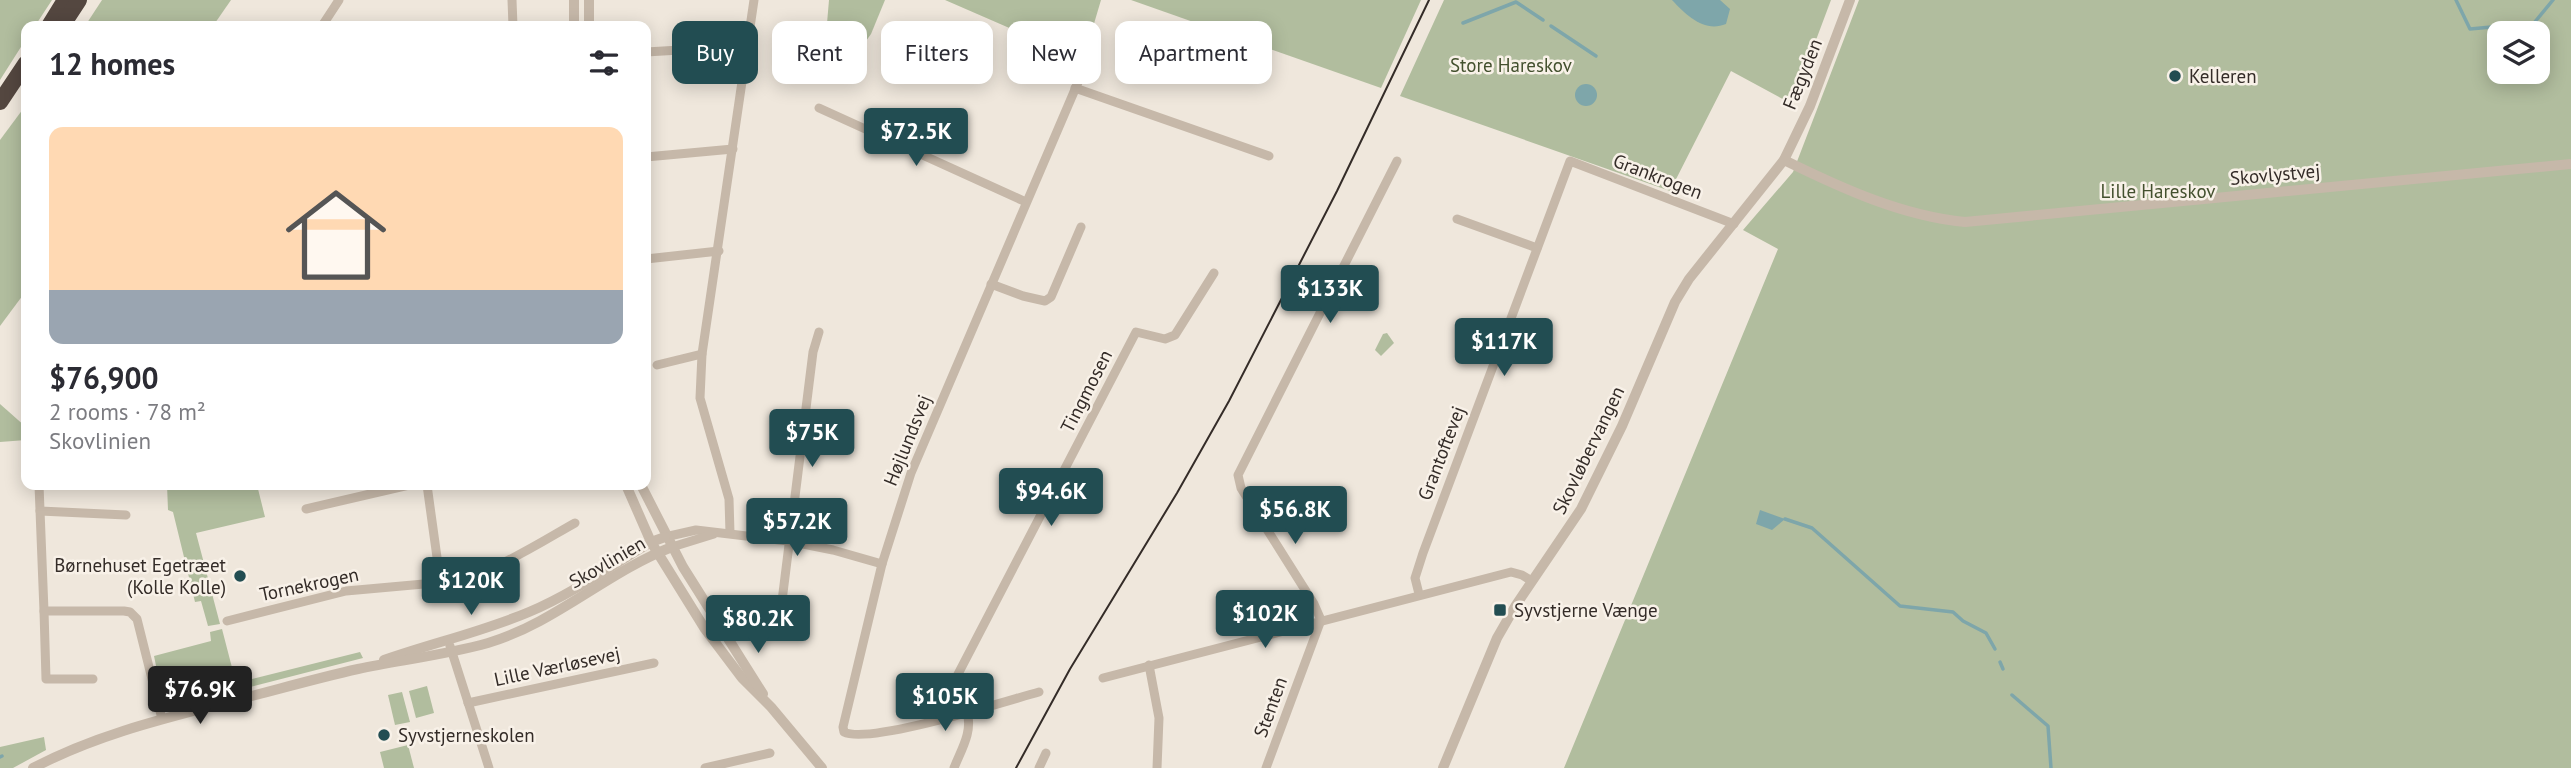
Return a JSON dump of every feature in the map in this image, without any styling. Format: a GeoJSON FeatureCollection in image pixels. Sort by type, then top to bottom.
{"type":"FeatureCollection","features":[{"type":"Feature","properties":{"kind":"highway"},"geometry":{"type":"LineString","coordinates":[[52,21],[65,0]]}},
{"type":"Feature","properties":{"kind":"highway"},"geometry":{"type":"LineString","coordinates":[[65,21],[79,0]]}},
{"type":"Feature","properties":{"kind":"highway"},"geometry":{"type":"LineString","coordinates":[[0,102],[21,74]]}},
{"type":"Feature","properties":{"kind":"street"},"geometry":{"type":"LineString","coordinates":[[329,21],[339,0]]}},
{"type":"Feature","properties":{"kind":"street"},"geometry":{"type":"LineString","coordinates":[[513,0],[513,21]]}},
{"type":"Feature","properties":{"kind":"street"},"geometry":{"type":"LineString","coordinates":[[574,0],[574,21]]}},
{"type":"Feature","properties":{"kind":"street"},"geometry":{"type":"LineString","coordinates":[[589,0],[589,21]]}},
{"type":"Feature","properties":{"kind":"street"},"geometry":{"type":"LineString","coordinates":[[751,21],[754,0]]}},
{"type":"Feature","properties":{"kind":"street","name":"Fægyden"},"geometry":{"type":"LineString","coordinates":[[1784,160],[1810,106],[1850,0]]}},
{"type":"Feature","properties":{"kind":"street"},"geometry":{"type":"LineString","coordinates":[[651,52],[672,50]]}},
{"type":"Feature","properties":{"kind":"street"},"geometry":{"type":"LineString","coordinates":[[730,533],[729,499],[700,398],[702,354],[742,84]]}},
{"type":"Feature","properties":{"kind":"street","name":"Højlundsvej"},"geometry":{"type":"LineString","coordinates":[[942,719],[873,734],[844,732],[843,721],[882,564],[911,472],[1077,84]]}},
{"type":"Feature","properties":{"kind":"street"},"geometry":{"type":"LineString","coordinates":[[1075,88],[1269,156]]}},
{"type":"Feature","properties":{"kind":"street"},"geometry":{"type":"LineString","coordinates":[[819,108],[1026,202]]}},
{"type":"Feature","properties":{"kind":"street"},"geometry":{"type":"LineString","coordinates":[[651,157],[733,149]]}},
{"type":"Feature","properties":{"kind":"street","name":"Skovlystvej"},"geometry":{"type":"LineString","coordinates":[[1784,160],[1901,211],[1938,220],[1965,222],[2571,164]]}},
{"type":"Feature","properties":{"kind":"street","name":"Skovløbervangen"},"geometry":{"type":"LineString","coordinates":[[1443,768],[1497,638],[1581,509],[1622,426],[1675,302],[1689,279],[1784,160]]}},
{"type":"Feature","properties":{"kind":"street"},"geometry":{"type":"LineString","coordinates":[[1321,620],[1314,604],[1241,488],[1238,475],[1396,161]]}},
{"type":"Feature","properties":{"kind":"street","name":"Grankrogen"},"geometry":{"type":"LineString","coordinates":[[1570,161],[1734,225]]}},
{"type":"Feature","properties":{"kind":"street","name":"Grantoftevej"},"geometry":{"type":"LineString","coordinates":[[1419,594],[1415,578],[1423,553],[1570,161]]}},
{"type":"Feature","properties":{"kind":"street"},"geometry":{"type":"LineString","coordinates":[[1457,219],[1536,247]]}},
{"type":"Feature","properties":{"kind":"street"},"geometry":{"type":"LineString","coordinates":[[991,284],[1045,301],[1051,297],[1081,227]]}},
{"type":"Feature","properties":{"kind":"street"},"geometry":{"type":"LineString","coordinates":[[651,258],[719,251]]}},
{"type":"Feature","properties":{"kind":"street","name":"Tingmosen"},"geometry":{"type":"LineString","coordinates":[[942,719],[944,701],[1136,332],[1165,339],[1175,335],[1214,273]]}},
{"type":"Feature","properties":{"kind":"street"},"geometry":{"type":"LineString","coordinates":[[782,601],[813,352],[819,332]]}},
{"type":"Feature","properties":{"kind":"street"},"geometry":{"type":"LineString","coordinates":[[657,365],[702,354]]}},
{"type":"Feature","properties":{"kind":"street"},"geometry":{"type":"LineString","coordinates":[[39,490],[46,679],[93,678]]}},
{"type":"Feature","properties":{"kind":"street"},"geometry":{"type":"LineString","coordinates":[[306,509],[388,490]]}},
{"type":"Feature","properties":{"kind":"street"},"geometry":{"type":"LineString","coordinates":[[428,490],[440,579]]}},
{"type":"Feature","properties":{"kind":"street"},"geometry":{"type":"LineString","coordinates":[[628,490],[657,553],[705,629],[742,678],[771,707],[822,768]]}},
{"type":"Feature","properties":{"kind":"street"},"geometry":{"type":"LineString","coordinates":[[643,490],[666,537],[771,707]]}},
{"type":"Feature","properties":{"kind":"street"},"geometry":{"type":"LineString","coordinates":[[40,511],[126,515]]}},
{"type":"Feature","properties":{"kind":"street","name":"Tornekrogen"},"geometry":{"type":"LineString","coordinates":[[227,621],[346,591],[471,577],[575,523]]}},
{"type":"Feature","properties":{"kind":"street"},"geometry":{"type":"LineString","coordinates":[[666,537],[696,530],[730,533],[833,550],[882,564]]}},
{"type":"Feature","properties":{"kind":"street"},"geometry":{"type":"LineString","coordinates":[[672,547],[715,533]]}},
{"type":"Feature","properties":{"kind":"street","name":"Skovlinien"},"geometry":{"type":"LineString","coordinates":[[33,768],[86,743],[162,719],[360,669],[531,612],[651,542],[666,537]]}},
{"type":"Feature","properties":{"kind":"street","name":"Skovlinien"},"geometry":{"type":"LineString","coordinates":[[360,669],[452,653],[510,634],[672,547]]}},
{"type":"Feature","properties":{"kind":"street"},"geometry":{"type":"LineString","coordinates":[[1103,678],[1511,572],[1532,581]]}},
{"type":"Feature","properties":{"kind":"street"},"geometry":{"type":"LineString","coordinates":[[44,611],[124,611],[133,615],[137,619],[162,719]]}},
{"type":"Feature","properties":{"kind":"street","name":"Stenten"},"geometry":{"type":"LineString","coordinates":[[1266,768],[1321,620]]}},
{"type":"Feature","properties":{"kind":"street"},"geometry":{"type":"LineString","coordinates":[[449,640],[489,768]]}},
{"type":"Feature","properties":{"kind":"street","name":"Lille Værløsevej"},"geometry":{"type":"LineString","coordinates":[[468,703],[654,663]]}},
{"type":"Feature","properties":{"kind":"street"},"geometry":{"type":"LineString","coordinates":[[1149,665],[1159,718],[1157,768]]}},
{"type":"Feature","properties":{"kind":"street"},"geometry":{"type":"LineString","coordinates":[[942,719],[1039,692]]}},
{"type":"Feature","properties":{"kind":"street"},"geometry":{"type":"LineString","coordinates":[[954,768],[968,732],[970,721],[967,712]]}},
{"type":"Feature","properties":{"kind":"street"},"geometry":{"type":"LineString","coordinates":[[705,768],[725,766],[770,753]]}},
{"type":"Feature","properties":{"kind":"street"},"geometry":{"type":"LineString","coordinates":[[1042,767],[1046,753]]}},
{"type":"Feature","properties":{"kind":"green space"},"geometry":{"type":"Polygon","coordinates":[[[0,0],[52,0],[38,21],[21,21],[21,47],[0,80],[0,0]]]}},
{"type":"Feature","properties":{"kind":"green space"},"geometry":{"type":"Polygon","coordinates":[[[102,0],[231,0],[216,21],[88,21],[102,0]]]}},
{"type":"Feature","properties":{"kind":"green space"},"geometry":{"type":"Polygon","coordinates":[[[829,0],[885,0],[867,40],[867,21],[827,21],[829,0]]]}},
{"type":"Feature","properties":{"kind":"green space"},"geometry":{"type":"Polygon","coordinates":[[[945,0],[1101,0],[1095,21],[1007,21],[1007,27],[945,0]]]}},
{"type":"Feature","properties":{"kind":"green space","name":"Store Hareskov"},"geometry":{"type":"Polygon","coordinates":[[[1131,0],[1421,0],[1381,88],[1272,50],[1272,21],[1191,21],[1131,0]]]}},
{"type":"Feature","properties":{"kind":"green space"},"geometry":{"type":"Polygon","coordinates":[[[1444,0],[1831,0],[1792,104],[1731,71],[1670,191],[1400,96],[1444,0]]]}},
{"type":"Feature","properties":{"kind":"green space","name":"Lille Hareskov"},"geometry":{"type":"Polygon","coordinates":[[[1859,0],[2571,0],[2571,768],[1564,768],[1778,249],[1743,230],[1793,172],[1859,0]]]}},
{"type":"Feature","properties":{"kind":"green space"},"geometry":{"type":"Polygon","coordinates":[[[21,112],[21,298],[0,326],[0,140],[21,112]]]}},
{"type":"Feature","properties":{"kind":"green space"},"geometry":{"type":"Polygon","coordinates":[[[1387,333],[1394,343],[1381,356],[1375,350],[1383,334],[1387,333]]]}},
{"type":"Feature","properties":{"kind":"green space"},"geometry":{"type":"Polygon","coordinates":[[[0,404],[21,423],[21,440],[0,442],[0,404]]]}},
{"type":"Feature","properties":{"kind":"green space"},"geometry":{"type":"Polygon","coordinates":[[[167,490],[258,490],[265,517],[196,533],[220,624],[208,626],[201,601],[195,602],[173,512],[168,510],[167,490]]]}},
{"type":"Feature","properties":{"kind":"green space"},"geometry":{"type":"Polygon","coordinates":[[[222,629],[236,683],[360,652],[363,658],[173,707],[163,699],[154,656],[211,641],[210,632],[222,629]]]}},
{"type":"Feature","properties":{"kind":"green space"},"geometry":{"type":"Polygon","coordinates":[[[427,686],[434,713],[416,718],[409,691],[427,686]]]}},
{"type":"Feature","properties":{"kind":"green space"},"geometry":{"type":"Polygon","coordinates":[[[402,692],[410,722],[395,725],[388,695],[402,692]]]}},
{"type":"Feature","properties":{"kind":"green space"},"geometry":{"type":"Polygon","coordinates":[[[44,737],[46,750],[13,768],[0,768],[0,747],[44,737]]]}},
{"type":"Feature","properties":{"kind":"green space"},"geometry":{"type":"Polygon","coordinates":[[[408,745],[414,768],[384,768],[380,752],[408,745]]]}},
{"type":"Feature","properties":{"kind":"water"},"geometry":{"type":"Polygon","coordinates":[[[1672,0],[1720,0],[1730,9],[1726,24],[1710,26],[1696,21],[1672,0]]]}},
{"type":"Feature","properties":{"kind":"water"},"geometry":{"type":"Polygon","coordinates":[[[1586,84],[1594,87],[1597,95],[1594,103],[1586,106],[1578,103],[1575,95],[1578,87],[1586,84]]]}},
{"type":"Feature","properties":{"kind":"water"},"geometry":{"type":"Polygon","coordinates":[[[1760,510],[1785,519],[1772,530],[1756,524],[1760,510]]]}},
{"type":"Feature","properties":{"kind":"waterway"},"geometry":{"type":"LineString","coordinates":[[2456,0],[2470,29],[2534,23],[2553,0]]}},
{"type":"Feature","properties":{"kind":"waterway"},"geometry":{"type":"LineString","coordinates":[[1463,23],[1516,2],[1543,20]]}},
{"type":"Feature","properties":{"kind":"waterway"},"geometry":{"type":"LineString","coordinates":[[1551,26],[1596,56]]}},
{"type":"Feature","properties":{"kind":"waterway"},"geometry":{"type":"LineString","coordinates":[[1785,519],[1812,528],[1900,606],[1953,612],[1963,621],[1986,633],[1995,649]]}},
{"type":"Feature","properties":{"kind":"waterway"},"geometry":{"type":"LineString","coordinates":[[2000,662],[2003,669]]}},
{"type":"Feature","properties":{"kind":"waterway"},"geometry":{"type":"LineString","coordinates":[[2012,695],[2048,726],[2051,768]]}},
{"type":"Feature","properties":{"kind":"tram line"},"geometry":{"type":"LineString","coordinates":[[1016,768],[1070,669],[1177,493],[1229,401],[1337,191],[1429,0]]}},
{"type":"Feature","properties":{"kind":"place","name":"Kelleren"},"geometry":{"type":"Point","coordinates":[2175,76]}},
{"type":"Feature","properties":{"kind":"place","name":"Børnehuset Egetræet (Kolle Kolle)"},"geometry":{"type":"Point","coordinates":[240,576]}},
{"type":"Feature","properties":{"kind":"place","name":"Syvstjerne Vænge"},"geometry":{"type":"Point","coordinates":[1500,610]}},
{"type":"Feature","properties":{"kind":"place","name":"Syvstjerneskolen"},"geometry":{"type":"Point","coordinates":[384,735]}}]}
